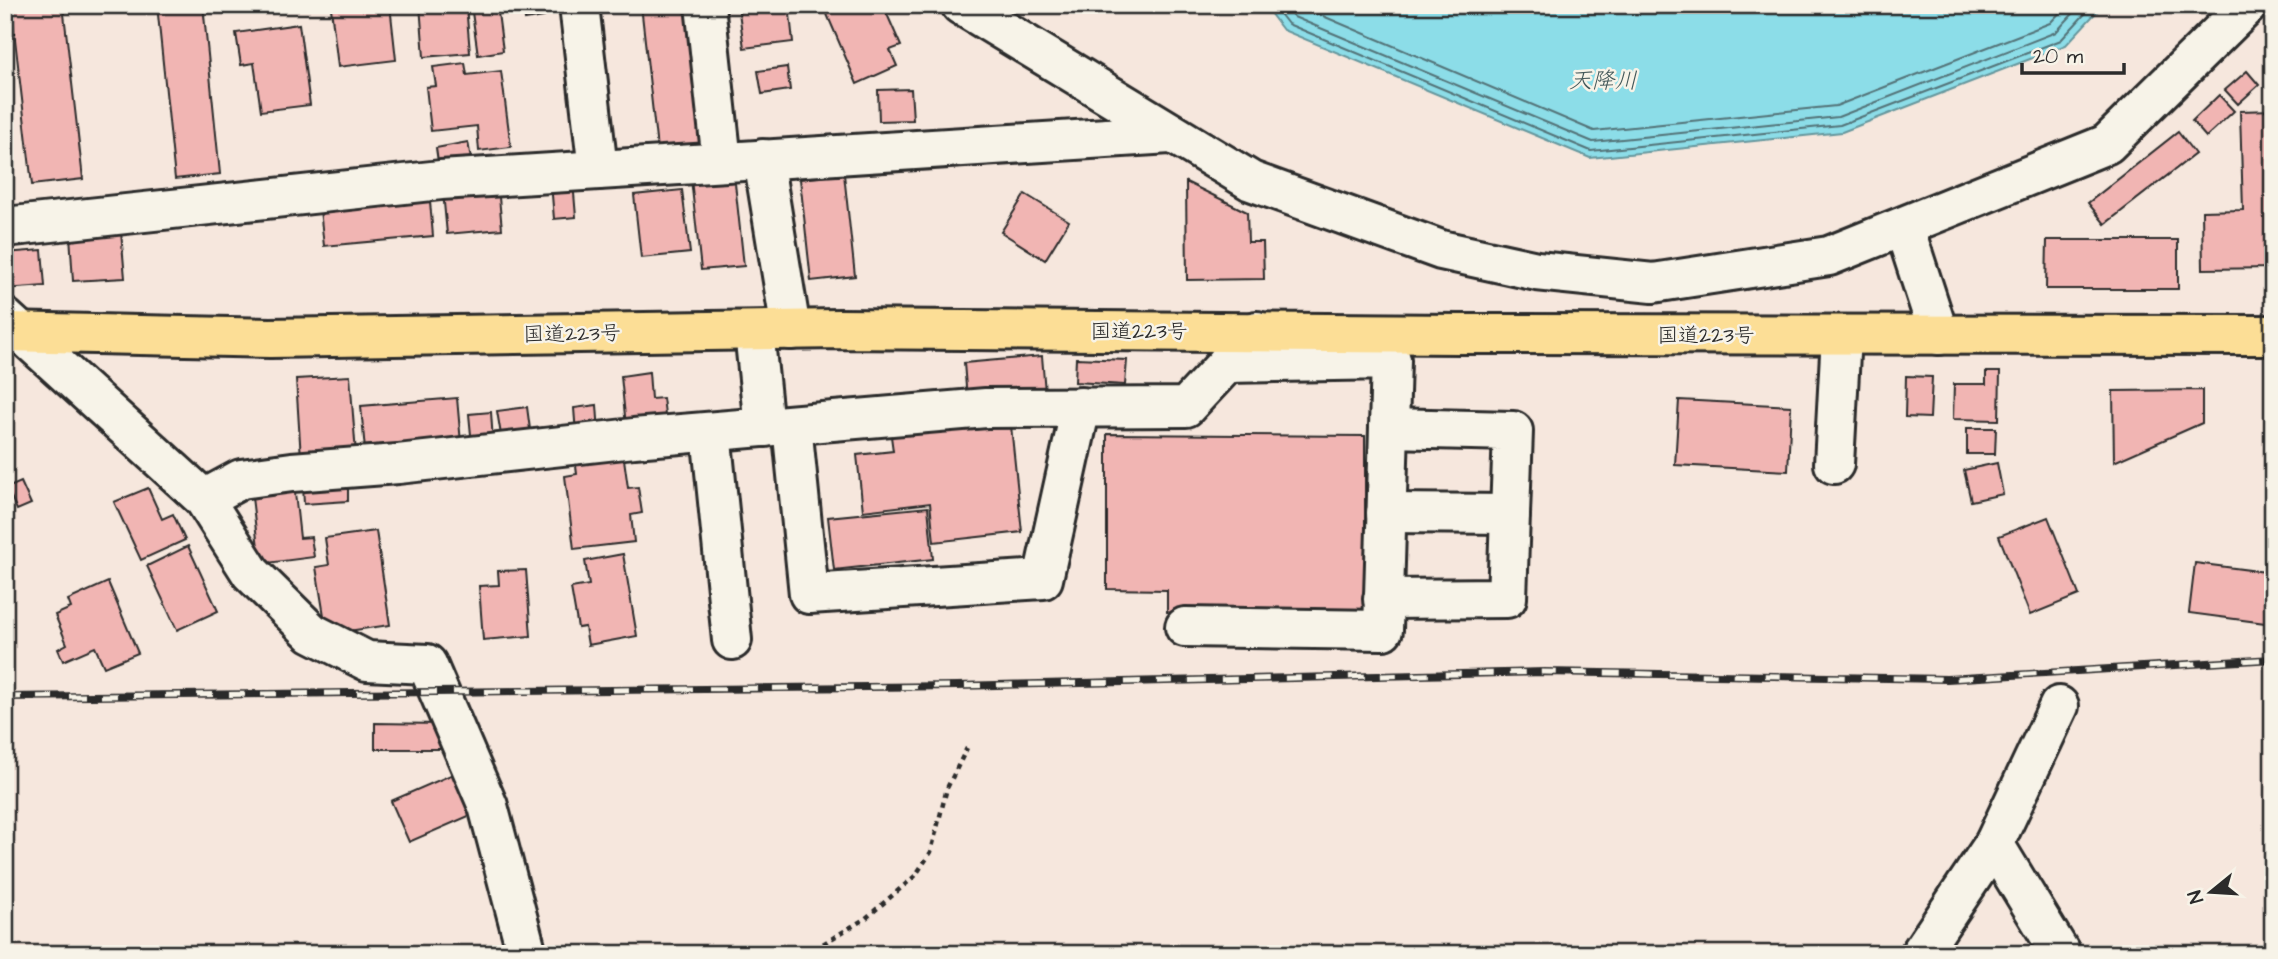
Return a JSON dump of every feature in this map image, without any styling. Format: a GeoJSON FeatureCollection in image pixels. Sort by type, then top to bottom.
{"type":"FeatureCollection","features":[{"type":"Feature","properties":{"kind":"highway","name":"国道223号"},"geometry":{"type":"LineString","coordinates":[[10,327],[270,338],[772,331],[2273,335]]}},
{"type":"Feature","properties":{"kind":"street"},"geometry":{"type":"LineString","coordinates":[[579,5],[598,170]]}},
{"type":"Feature","properties":{"kind":"street"},"geometry":{"type":"LineString","coordinates":[[705,5],[722,162]]}},
{"type":"Feature","properties":{"kind":"street"},"geometry":{"type":"LineString","coordinates":[[961,5],[1251,181],[1441,250],[1537,271],[1653,283],[1829,256],[2107,144],[2248,5]]}},
{"type":"Feature","properties":{"kind":"street"},"geometry":{"type":"LineString","coordinates":[[5,227],[442,180],[1170,134]]}},
{"type":"Feature","properties":{"kind":"street"},"geometry":{"type":"LineString","coordinates":[[763,159],[778,426],[809,594],[1043,579],[1081,407]]}},
{"type":"Feature","properties":{"kind":"street"},"geometry":{"type":"LineString","coordinates":[[1904,226],[1939,335]]}},
{"type":"Feature","properties":{"kind":"street"},"geometry":{"type":"LineString","coordinates":[[10,327],[204,499],[251,573],[312,633],[367,661],[427,664],[488,806],[527,954]]}},
{"type":"Feature","properties":{"kind":"street"},"geometry":{"type":"LineString","coordinates":[[204,499],[241,479],[292,472],[398,464],[711,432],[986,408],[1186,407],[1256,331]]}},
{"type":"Feature","properties":{"kind":"street"},"geometry":{"type":"LineString","coordinates":[[1834,464],[1841,335]]}},
{"type":"Feature","properties":{"kind":"street"},"geometry":{"type":"LineString","coordinates":[[1185,627],[1383,629],[1391,360],[1227,363]]}},
{"type":"Feature","properties":{"kind":"street"},"geometry":{"type":"LineString","coordinates":[[1383,599],[1507,598],[1513,432],[1389,428]]}},
{"type":"Feature","properties":{"kind":"street"},"geometry":{"type":"LineString","coordinates":[[711,432],[732,640]]}},
{"type":"Feature","properties":{"kind":"street"},"geometry":{"type":"LineString","coordinates":[[1386,513],[1510,514]]}},
{"type":"Feature","properties":{"kind":"street"},"geometry":{"type":"LineString","coordinates":[[1920,954],[1994,844],[2059,706]]}},
{"type":"Feature","properties":{"kind":"street"},"geometry":{"type":"LineString","coordinates":[[1994,844],[2061,954]]}},
{"type":"Feature","properties":{"kind":"path"},"geometry":{"type":"LineString","coordinates":[[806,954],[866,918],[915,876],[931,852],[947,788],[967,748]]}},
{"type":"Feature","properties":{"kind":"water","name":"天降川"},"geometry":{"type":"Polygon","coordinates":[[[1264,5],[2103,5],[2066,45],[1842,132],[1590,158],[1283,30],[1264,5]]]}},
{"type":"Feature","properties":{"kind":"building"},"geometry":{"type":"Polygon","coordinates":[[[11,5],[63,5],[83,179],[32,185],[11,5]]]}},
{"type":"Feature","properties":{"kind":"building"},"geometry":{"type":"Polygon","coordinates":[[[157,5],[203,5],[220,174],[175,179],[157,5]]]}},
{"type":"Feature","properties":{"kind":"building"},"geometry":{"type":"Polygon","coordinates":[[[390,5],[396,60],[338,67],[331,8],[390,5]]]}},
{"type":"Feature","properties":{"kind":"building"},"geometry":{"type":"Polygon","coordinates":[[[420,5],[466,5],[470,53],[424,57],[420,5]]]}},
{"type":"Feature","properties":{"kind":"building"},"geometry":{"type":"Polygon","coordinates":[[[471,5],[497,5],[503,51],[478,55],[471,5]]]}},
{"type":"Feature","properties":{"kind":"building"},"geometry":{"type":"Polygon","coordinates":[[[523,5],[542,5],[544,17],[525,20],[523,5]]]}},
{"type":"Feature","properties":{"kind":"building"},"geometry":{"type":"Polygon","coordinates":[[[641,5],[686,5],[701,144],[657,149],[641,5]]]}},
{"type":"Feature","properties":{"kind":"building"},"geometry":{"type":"Polygon","coordinates":[[[738,5],[797,5],[798,13],[790,14],[793,42],[744,48],[738,5]]]}},
{"type":"Feature","properties":{"kind":"building"},"geometry":{"type":"Polygon","coordinates":[[[823,5],[883,5],[901,46],[890,50],[897,66],[857,84],[823,5]]]}},
{"type":"Feature","properties":{"kind":"building"},"geometry":{"type":"Polygon","coordinates":[[[299,24],[310,105],[261,111],[254,63],[241,65],[236,33],[299,24]]]}},
{"type":"Feature","properties":{"kind":"building"},"geometry":{"type":"Polygon","coordinates":[[[465,63],[467,75],[501,71],[511,147],[479,151],[477,126],[431,131],[426,87],[436,86],[433,67],[465,63]]]}},
{"type":"Feature","properties":{"kind":"building"},"geometry":{"type":"Polygon","coordinates":[[[787,67],[790,90],[762,94],[758,71],[787,67]]]}},
{"type":"Feature","properties":{"kind":"building"},"geometry":{"type":"Polygon","coordinates":[[[2247,71],[2259,85],[2238,104],[2225,90],[2247,71]]]}},
{"type":"Feature","properties":{"kind":"building"},"geometry":{"type":"Polygon","coordinates":[[[911,89],[913,120],[879,121],[878,90],[911,89]]]}},
{"type":"Feature","properties":{"kind":"building"},"geometry":{"type":"Polygon","coordinates":[[[2219,95],[2234,111],[2206,137],[2192,121],[2219,95]]]}},
{"type":"Feature","properties":{"kind":"building"},"geometry":{"type":"Polygon","coordinates":[[[2273,110],[2273,268],[2203,269],[2202,211],[2243,210],[2240,111],[2273,110]]]}},
{"type":"Feature","properties":{"kind":"building"},"geometry":{"type":"Polygon","coordinates":[[[2178,132],[2195,154],[2105,224],[2088,203],[2178,132]]]}},
{"type":"Feature","properties":{"kind":"building"},"geometry":{"type":"Polygon","coordinates":[[[468,142],[473,170],[440,176],[436,148],[468,142]]]}},
{"type":"Feature","properties":{"kind":"building"},"geometry":{"type":"Polygon","coordinates":[[[734,174],[744,266],[701,270],[691,179],[734,174]]]}},
{"type":"Feature","properties":{"kind":"building"},"geometry":{"type":"Polygon","coordinates":[[[844,174],[855,276],[811,281],[800,179],[844,174]]]}},
{"type":"Feature","properties":{"kind":"building"},"geometry":{"type":"Polygon","coordinates":[[[573,181],[576,217],[554,219],[551,183],[573,181]]]}},
{"type":"Feature","properties":{"kind":"building"},"geometry":{"type":"Polygon","coordinates":[[[1186,182],[1247,212],[1248,242],[1263,242],[1264,279],[1187,280],[1186,182]]]}},
{"type":"Feature","properties":{"kind":"building"},"geometry":{"type":"Polygon","coordinates":[[[498,187],[502,229],[447,234],[443,192],[498,187]]]}},
{"type":"Feature","properties":{"kind":"building"},"geometry":{"type":"Polygon","coordinates":[[[429,190],[433,236],[324,246],[319,201],[429,190]]]}},
{"type":"Feature","properties":{"kind":"building"},"geometry":{"type":"Polygon","coordinates":[[[682,190],[690,253],[641,258],[634,195],[682,190]]]}},
{"type":"Feature","properties":{"kind":"building"},"geometry":{"type":"Polygon","coordinates":[[[1025,194],[1069,221],[1045,260],[1001,232],[1025,194]]]}},
{"type":"Feature","properties":{"kind":"building"},"geometry":{"type":"Polygon","coordinates":[[[121,232],[125,278],[73,281],[70,235],[121,232]]]}},
{"type":"Feature","properties":{"kind":"building"},"geometry":{"type":"Polygon","coordinates":[[[2047,240],[2178,240],[2178,289],[2046,289],[2047,240]]]}},
{"type":"Feature","properties":{"kind":"building"},"geometry":{"type":"Polygon","coordinates":[[[42,250],[45,286],[5,289],[5,253],[42,250]]]}},
{"type":"Feature","properties":{"kind":"building"},"geometry":{"type":"Polygon","coordinates":[[[1042,356],[1045,392],[967,399],[964,363],[1042,356]]]}},
{"type":"Feature","properties":{"kind":"building"},"geometry":{"type":"Polygon","coordinates":[[[1076,358],[1127,360],[1125,385],[1075,382],[1076,358]]]}},
{"type":"Feature","properties":{"kind":"building"},"geometry":{"type":"Polygon","coordinates":[[[649,372],[651,399],[663,398],[666,422],[626,426],[621,376],[649,372]]]}},
{"type":"Feature","properties":{"kind":"building"},"geometry":{"type":"Polygon","coordinates":[[[1986,372],[2000,372],[1999,420],[1953,419],[1954,384],[1986,384],[1986,372]]]}},
{"type":"Feature","properties":{"kind":"building"},"geometry":{"type":"Polygon","coordinates":[[[350,376],[356,454],[301,458],[296,379],[350,376]]]}},
{"type":"Feature","properties":{"kind":"building"},"geometry":{"type":"Polygon","coordinates":[[[1906,376],[1932,377],[1930,418],[1905,417],[1906,376]]]}},
{"type":"Feature","properties":{"kind":"building"},"geometry":{"type":"Polygon","coordinates":[[[2202,390],[2202,423],[2114,462],[2113,391],[2202,390]]]}},
{"type":"Feature","properties":{"kind":"building"},"geometry":{"type":"Polygon","coordinates":[[[457,398],[461,443],[365,450],[361,406],[457,398]]]}},
{"type":"Feature","properties":{"kind":"building"},"geometry":{"type":"Polygon","coordinates":[[[1679,400],[1791,406],[1788,471],[1675,465],[1679,400]]]}},
{"type":"Feature","properties":{"kind":"building"},"geometry":{"type":"Polygon","coordinates":[[[597,405],[599,433],[576,434],[574,408],[597,405]]]}},
{"type":"Feature","properties":{"kind":"building"},"geometry":{"type":"Polygon","coordinates":[[[527,407],[531,437],[502,441],[497,411],[527,407]]]}},
{"type":"Feature","properties":{"kind":"building"},"geometry":{"type":"Polygon","coordinates":[[[491,412],[493,442],[472,445],[469,414],[491,412]]]}},
{"type":"Feature","properties":{"kind":"building"},"geometry":{"type":"Polygon","coordinates":[[[1010,416],[1022,532],[934,542],[930,503],[863,511],[857,455],[893,451],[890,429],[1010,416]]]}},
{"type":"Feature","properties":{"kind":"building"},"geometry":{"type":"Polygon","coordinates":[[[1967,428],[1996,428],[1995,454],[1967,454],[1967,428]]]}},
{"type":"Feature","properties":{"kind":"building"},"geometry":{"type":"Polygon","coordinates":[[[1107,434],[1365,436],[1365,613],[1167,612],[1167,590],[1107,589],[1107,434]]]}},
{"type":"Feature","properties":{"kind":"building"},"geometry":{"type":"Polygon","coordinates":[[[623,452],[628,488],[638,487],[642,513],[631,515],[634,542],[574,549],[565,476],[577,474],[575,458],[623,452]]]}},
{"type":"Feature","properties":{"kind":"building"},"geometry":{"type":"Polygon","coordinates":[[[1997,463],[2003,494],[1971,501],[1964,470],[1997,463]]]}},
{"type":"Feature","properties":{"kind":"building"},"geometry":{"type":"Polygon","coordinates":[[[21,482],[31,504],[17,510],[7,488],[21,482]]]}},
{"type":"Feature","properties":{"kind":"building"},"geometry":{"type":"Polygon","coordinates":[[[294,484],[300,538],[311,537],[314,557],[260,564],[251,489],[294,484]]]}},
{"type":"Feature","properties":{"kind":"building"},"geometry":{"type":"Polygon","coordinates":[[[348,484],[348,501],[304,504],[303,486],[348,484]]]}},
{"type":"Feature","properties":{"kind":"building"},"geometry":{"type":"Polygon","coordinates":[[[148,488],[162,519],[173,514],[185,540],[141,560],[114,502],[148,488]]]}},
{"type":"Feature","properties":{"kind":"building"},"geometry":{"type":"Polygon","coordinates":[[[928,507],[933,559],[834,570],[828,517],[928,507]]]}},
{"type":"Feature","properties":{"kind":"building"},"geometry":{"type":"Polygon","coordinates":[[[2048,517],[2079,595],[2030,615],[1999,536],[2048,517]]]}},
{"type":"Feature","properties":{"kind":"building"},"geometry":{"type":"Polygon","coordinates":[[[376,531],[390,625],[327,634],[316,567],[329,565],[325,538],[376,531]]]}},
{"type":"Feature","properties":{"kind":"building"},"geometry":{"type":"Polygon","coordinates":[[[188,546],[218,611],[177,630],[147,566],[188,546]]]}},
{"type":"Feature","properties":{"kind":"building"},"geometry":{"type":"Polygon","coordinates":[[[623,554],[637,636],[588,645],[585,627],[578,628],[571,588],[589,585],[585,561],[623,554]]]}},
{"type":"Feature","properties":{"kind":"building"},"geometry":{"type":"Polygon","coordinates":[[[2195,563],[2273,573],[2273,624],[2189,613],[2195,563]]]}},
{"type":"Feature","properties":{"kind":"building"},"geometry":{"type":"Polygon","coordinates":[[[526,570],[531,636],[483,640],[479,586],[499,585],[498,571],[526,570]]]}},
{"type":"Feature","properties":{"kind":"building"},"geometry":{"type":"Polygon","coordinates":[[[108,582],[138,653],[104,667],[95,647],[63,661],[58,649],[67,644],[55,615],[71,608],[68,600],[108,582]]]}},
{"type":"Feature","properties":{"kind":"building"},"geometry":{"type":"Polygon","coordinates":[[[375,723],[440,724],[440,749],[375,749],[375,723]]]}},
{"type":"Feature","properties":{"kind":"building"},"geometry":{"type":"Polygon","coordinates":[[[453,774],[471,815],[409,842],[391,801],[453,774]]]}},
{"type":"Feature","properties":{"kind":"railway"},"geometry":{"type":"LineString","coordinates":[[5,697],[957,686],[1544,672],[1947,679],[2273,659]]}}]}
